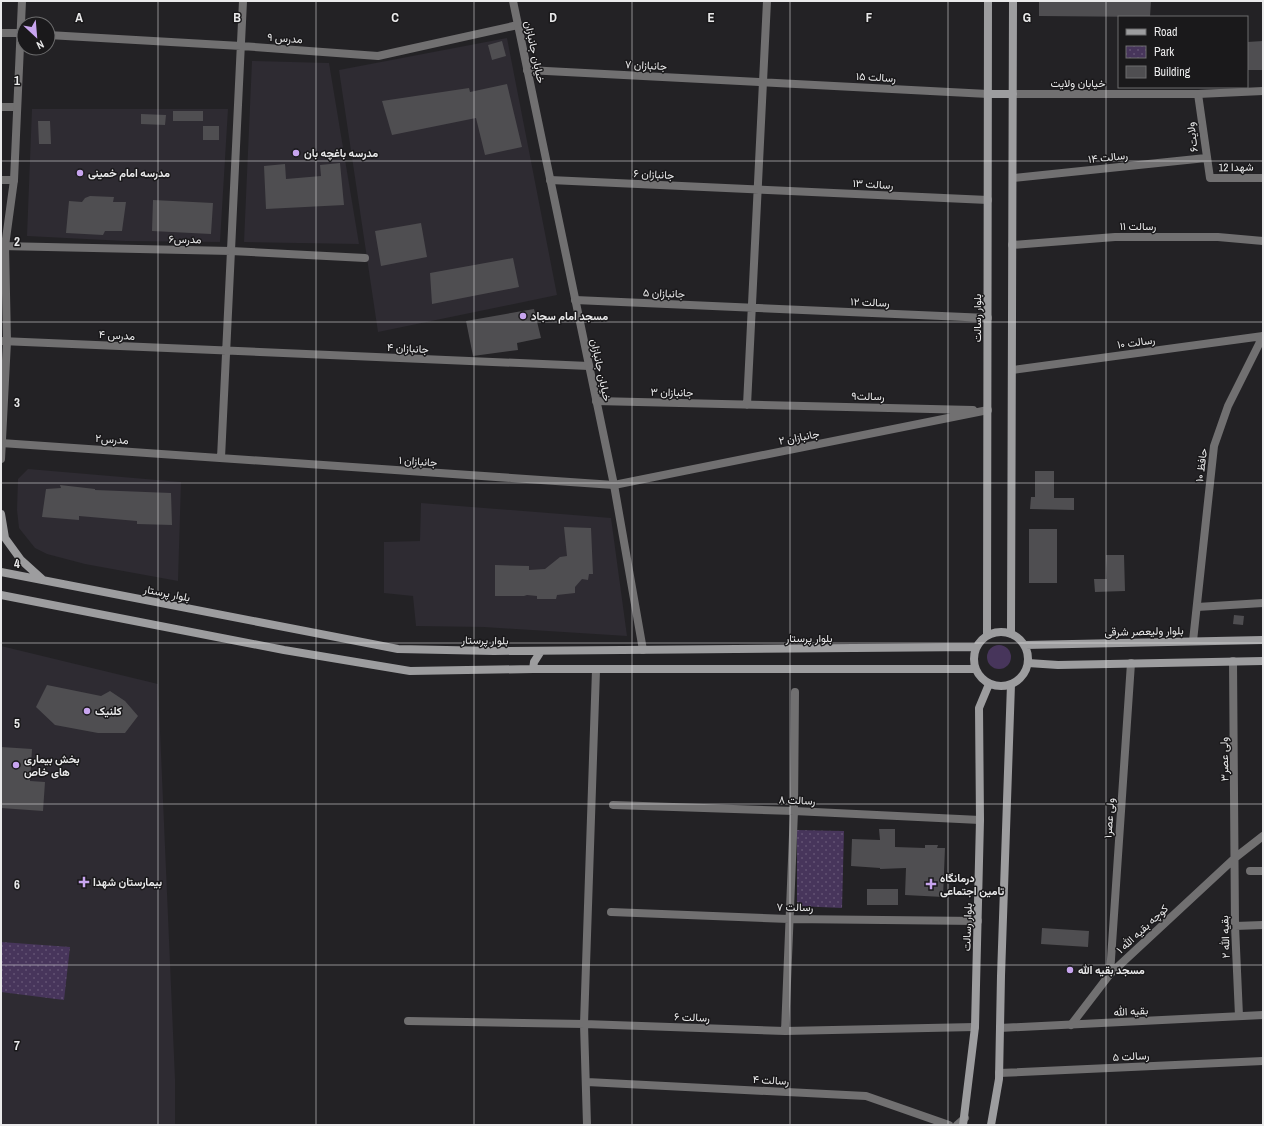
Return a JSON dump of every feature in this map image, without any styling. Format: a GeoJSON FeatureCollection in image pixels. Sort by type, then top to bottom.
{"type":"FeatureCollection","features":[{"type":"Feature","properties":{"kind":"main road","name":"بلوار رسالت"},"geometry":{"type":"LineString","coordinates":[[988,1],[988,635]]}},
{"type":"Feature","properties":{"kind":"main road"},"geometry":{"type":"LineString","coordinates":[[1012,634],[1013,1]]}},
{"type":"Feature","properties":{"kind":"main road"},"geometry":{"type":"LineString","coordinates":[[988,94],[1013,94]]}},
{"type":"Feature","properties":{"kind":"main road"},"geometry":{"type":"LineString","coordinates":[[1,514],[5,538],[21,560],[43,579]]}},
{"type":"Feature","properties":{"kind":"main road","name":"بلوار پرستار"},"geometry":{"type":"LineString","coordinates":[[1,572],[398,649],[541,651],[976,648]]}},
{"type":"Feature","properties":{"kind":"main road"},"geometry":{"type":"LineString","coordinates":[[1,595],[284,650],[410,671],[533,669],[975,669]]}},
{"type":"Feature","properties":{"kind":"main road"},"geometry":{"type":"LineString","coordinates":[[1001,631],[1012,634],[1025,645],[1028,663],[1020,678],[1011,684],[1000,686],[989,684],[980,678],[975,669],[973,658],[976,648],[982,639],[988,635],[1001,631]]}},
{"type":"Feature","properties":{"kind":"main road","name":"بلوار ولیعصر شرقی"},"geometry":{"type":"LineString","coordinates":[[1025,645],[1263,640]]}},
{"type":"Feature","properties":{"kind":"main road"},"geometry":{"type":"LineString","coordinates":[[533,669],[534,662],[541,651]]}},
{"type":"Feature","properties":{"kind":"main road"},"geometry":{"type":"LineString","coordinates":[[1028,663],[1263,661]]}},
{"type":"Feature","properties":{"kind":"main road","name":"بلوار رسالت"},"geometry":{"type":"LineString","coordinates":[[964,1122],[975,1027],[980,820],[979,708],[989,684]]}},
{"type":"Feature","properties":{"kind":"main road"},"geometry":{"type":"LineString","coordinates":[[991,1125],[1000,1074],[1000,1028],[1011,684]]}},
{"type":"Feature","properties":{"kind":"street"},"geometry":{"type":"LineString","coordinates":[[22,1],[22,16]]}},
{"type":"Feature","properties":{"kind":"street"},"geometry":{"type":"LineString","coordinates":[[221,458],[243,1]]}},
{"type":"Feature","properties":{"kind":"street","name":"خیابان جانبازان"},"geometry":{"type":"LineString","coordinates":[[513,1],[614,485],[643,650]]}},
{"type":"Feature","properties":{"kind":"street"},"geometry":{"type":"LineString","coordinates":[[747,405],[767,1]]}},
{"type":"Feature","properties":{"kind":"street","name":"مدرس ۹"},"geometry":{"type":"LineString","coordinates":[[56,35],[241,46],[378,56],[518,25]]}},
{"type":"Feature","properties":{"kind":"street"},"geometry":{"type":"LineString","coordinates":[[1,33],[16,33]]}},
{"type":"Feature","properties":{"kind":"street"},"geometry":{"type":"LineString","coordinates":[[1,459],[4,341],[3,246],[14,180],[20,56]]}},
{"type":"Feature","properties":{"kind":"street","name":"جانبازان ۷"},"geometry":{"type":"LineString","coordinates":[[527,70],[763,82]]}},
{"type":"Feature","properties":{"kind":"street","name":"رسالت ۱۵"},"geometry":{"type":"LineString","coordinates":[[763,82],[988,94]]}},
{"type":"Feature","properties":{"kind":"street","name":"خیابان ولایت"},"geometry":{"type":"LineString","coordinates":[[1013,94],[1198,94],[1263,91]]}},
{"type":"Feature","properties":{"kind":"street","name":"ولایت۶"},"geometry":{"type":"LineString","coordinates":[[1198,94],[1210,178]]}},
{"type":"Feature","properties":{"kind":"street"},"geometry":{"type":"LineString","coordinates":[[1,106],[17,107]]}},
{"type":"Feature","properties":{"kind":"street","name":"رسالت ۱۴"},"geometry":{"type":"LineString","coordinates":[[1013,178],[1206,158]]}},
{"type":"Feature","properties":{"kind":"street","name":"شهدا 12"},"geometry":{"type":"LineString","coordinates":[[1210,178],[1263,178]]}},
{"type":"Feature","properties":{"kind":"street"},"geometry":{"type":"LineString","coordinates":[[1,180],[14,180]]}},
{"type":"Feature","properties":{"kind":"street","name":"جانبازان ۶"},"geometry":{"type":"LineString","coordinates":[[550,180],[758,189]]}},
{"type":"Feature","properties":{"kind":"street","name":"رسالت ۱۳"},"geometry":{"type":"LineString","coordinates":[[758,189],[988,200]]}},
{"type":"Feature","properties":{"kind":"street","name":"رسالت ۱۱"},"geometry":{"type":"LineString","coordinates":[[1012,245],[1115,237],[1218,237],[1263,241]]}},
{"type":"Feature","properties":{"kind":"street","name":"مدرس۶"},"geometry":{"type":"LineString","coordinates":[[3,246],[231,251],[365,258]]}},
{"type":"Feature","properties":{"kind":"street","name":"جانبازان ۵"},"geometry":{"type":"LineString","coordinates":[[575,300],[752,308]]}},
{"type":"Feature","properties":{"kind":"street","name":"رسالت ۱۲"},"geometry":{"type":"LineString","coordinates":[[752,308],[988,318]]}},
{"type":"Feature","properties":{"kind":"street","name":"رسالت ۱۰"},"geometry":{"type":"LineString","coordinates":[[1012,370],[1263,336]]}},
{"type":"Feature","properties":{"kind":"street","name":"حافظ ۱۰"},"geometry":{"type":"LineString","coordinates":[[1193,641],[1214,446],[1228,406],[1263,336]]}},
{"type":"Feature","properties":{"kind":"street","name":"مدرس ۴"},"geometry":{"type":"LineString","coordinates":[[4,341],[226,351]]}},
{"type":"Feature","properties":{"kind":"street","name":"جانبازان ۴"},"geometry":{"type":"LineString","coordinates":[[226,351],[589,366]]}},
{"type":"Feature","properties":{"kind":"street","name":"جانبازان ۳"},"geometry":{"type":"LineString","coordinates":[[596,401],[747,405]]}},
{"type":"Feature","properties":{"kind":"street","name":"رسالت۹"},"geometry":{"type":"LineString","coordinates":[[747,405],[988,410]]}},
{"type":"Feature","properties":{"kind":"street","name":"جانبازان ۲"},"geometry":{"type":"LineString","coordinates":[[614,485],[988,410]]}},
{"type":"Feature","properties":{"kind":"street","name":"مدرس۲"},"geometry":{"type":"LineString","coordinates":[[1,443],[221,458]]}},
{"type":"Feature","properties":{"kind":"street","name":"جانبازان ۱"},"geometry":{"type":"LineString","coordinates":[[221,458],[614,485]]}},
{"type":"Feature","properties":{"kind":"street"},"geometry":{"type":"LineString","coordinates":[[1197,607],[1263,603]]}},
{"type":"Feature","properties":{"kind":"street","name":"ولی عصر۳"},"geometry":{"type":"LineString","coordinates":[[1234,661],[1236,857]]}},
{"type":"Feature","properties":{"kind":"street","name":"ولی عصر۱"},"geometry":{"type":"LineString","coordinates":[[1110,974],[1131,663]]}},
{"type":"Feature","properties":{"kind":"street"},"geometry":{"type":"LineString","coordinates":[[587,1125],[587,1082],[584,1024],[596,670]]}},
{"type":"Feature","properties":{"kind":"street"},"geometry":{"type":"LineString","coordinates":[[785,1031],[794,811],[795,692]]}},
{"type":"Feature","properties":{"kind":"street","name":"رسالت ۸"},"geometry":{"type":"LineString","coordinates":[[613,805],[794,811],[980,820]]}},
{"type":"Feature","properties":{"kind":"street","name":"کوچه بقیه الله ۱"},"geometry":{"type":"LineString","coordinates":[[1071,1025],[1110,974],[1236,857],[1263,836]]}},
{"type":"Feature","properties":{"kind":"street","name":"بقیه الله ۲"},"geometry":{"type":"LineString","coordinates":[[1236,857],[1236,926],[1239,1016]]}},
{"type":"Feature","properties":{"kind":"street"},"geometry":{"type":"LineString","coordinates":[[1250,871],[1263,871]]}},
{"type":"Feature","properties":{"kind":"street","name":"رسالت ۷"},"geometry":{"type":"LineString","coordinates":[[611,912],[789,919],[978,921]]}},
{"type":"Feature","properties":{"kind":"street"},"geometry":{"type":"LineString","coordinates":[[1236,926],[1263,925]]}},
{"type":"Feature","properties":{"kind":"street","name":"بقیه الله"},"geometry":{"type":"LineString","coordinates":[[1000,1028],[1263,1015]]}},
{"type":"Feature","properties":{"kind":"street","name":"رسالت ۶"},"geometry":{"type":"LineString","coordinates":[[408,1021],[584,1024],[785,1031],[975,1027]]}},
{"type":"Feature","properties":{"kind":"street","name":"رسالت ۵"},"geometry":{"type":"LineString","coordinates":[[1000,1074],[1263,1061]]}},
{"type":"Feature","properties":{"kind":"street","name":"رسالت ۴"},"geometry":{"type":"LineString","coordinates":[[587,1082],[866,1096],[949,1125]]}},
{"type":"Feature","properties":{"kind":"street"},"geometry":{"type":"LineString","coordinates":[[957,1125],[964,1122]]}},
{"type":"Feature","properties":{"kind":"shaded area"},"geometry":{"type":"Polygon","coordinates":[[[507,38],[557,295],[378,332],[339,70],[507,38]]]}},
{"type":"Feature","properties":{"kind":"shaded area","name":"مدرسه باغچه بان"},"geometry":{"type":"Polygon","coordinates":[[[252,61],[329,63],[359,244],[244,242],[252,61]]]}},
{"type":"Feature","properties":{"kind":"shaded area"},"geometry":{"type":"Polygon","coordinates":[[[32,109],[228,109],[220,242],[125,241],[27,236],[32,109]]]}},
{"type":"Feature","properties":{"kind":"shaded area"},"geometry":{"type":"Polygon","coordinates":[[[28,469],[181,482],[178,581],[85,564],[47,554],[35,548],[19,528],[17,510],[18,479],[28,469]]]}},
{"type":"Feature","properties":{"kind":"shaded area"},"geometry":{"type":"Polygon","coordinates":[[[421,503],[611,518],[627,636],[484,627],[416,626],[413,596],[384,593],[384,542],[420,541],[421,503]]]}},
{"type":"Feature","properties":{"kind":"shaded area","name":"بیمارستان شهدا"},"geometry":{"type":"Polygon","coordinates":[[[1,646],[158,684],[175,1079],[175,1125],[1,1125],[1,646]]]}},
{"type":"Feature","properties":{"kind":"green space"},"geometry":{"type":"Polygon","coordinates":[[[999,645],[1008,648],[1011,657],[1008,666],[999,669],[990,666],[987,657],[990,648],[999,645]]]}},
{"type":"Feature","properties":{"kind":"green space"},"geometry":{"type":"Polygon","coordinates":[[[797,830],[844,831],[842,908],[797,906],[797,830]]]}},
{"type":"Feature","properties":{"kind":"green space"},"geometry":{"type":"Polygon","coordinates":[[[1,942],[70,947],[64,1000],[1,992],[1,942]]]}},
{"type":"Feature","properties":{"kind":"building"},"geometry":{"type":"Polygon","coordinates":[[[1039,1],[1151,1],[1150,16],[1039,16],[1039,1]]]}},
{"type":"Feature","properties":{"kind":"building"},"geometry":{"type":"Polygon","coordinates":[[[502,41],[506,56],[492,60],[488,45],[502,41]]]}},
{"type":"Feature","properties":{"kind":"building"},"geometry":{"type":"Polygon","coordinates":[[[1263,41],[1263,70],[1248,70],[1248,42],[1263,41]]]}},
{"type":"Feature","properties":{"kind":"building"},"geometry":{"type":"Polygon","coordinates":[[[507,84],[522,147],[485,155],[476,118],[392,135],[382,101],[469,88],[470,92],[507,84]]]}},
{"type":"Feature","properties":{"kind":"building"},"geometry":{"type":"Polygon","coordinates":[[[173,111],[203,111],[203,121],[173,121],[173,111]]]}},
{"type":"Feature","properties":{"kind":"building"},"geometry":{"type":"Polygon","coordinates":[[[141,114],[166,115],[165,125],[141,124],[141,114]]]}},
{"type":"Feature","properties":{"kind":"building"},"geometry":{"type":"Polygon","coordinates":[[[38,121],[50,121],[51,144],[39,144],[38,121]]]}},
{"type":"Feature","properties":{"kind":"building"},"geometry":{"type":"Polygon","coordinates":[[[203,126],[219,126],[219,140],[203,140],[203,126]]]}},
{"type":"Feature","properties":{"kind":"building"},"geometry":{"type":"Polygon","coordinates":[[[340,163],[344,205],[266,209],[264,166],[285,164],[286,179],[321,176],[320,165],[340,163]]]}},
{"type":"Feature","properties":{"kind":"building"},"geometry":{"type":"Polygon","coordinates":[[[90,196],[114,197],[113,202],[126,202],[122,231],[105,231],[103,235],[66,233],[69,201],[82,202],[85,198],[90,196]]]}},
{"type":"Feature","properties":{"kind":"building"},"geometry":{"type":"Polygon","coordinates":[[[153,200],[213,203],[211,234],[152,231],[153,200]]]}},
{"type":"Feature","properties":{"kind":"building"},"geometry":{"type":"Polygon","coordinates":[[[421,223],[427,257],[381,266],[375,231],[421,223]]]}},
{"type":"Feature","properties":{"kind":"building"},"geometry":{"type":"Polygon","coordinates":[[[513,258],[519,287],[432,304],[430,273],[513,258]]]}},
{"type":"Feature","properties":{"kind":"building"},"geometry":{"type":"Polygon","coordinates":[[[534,309],[541,338],[517,343],[518,350],[473,356],[466,321],[534,309]]]}},
{"type":"Feature","properties":{"kind":"building"},"geometry":{"type":"Polygon","coordinates":[[[1035,471],[1054,471],[1054,498],[1074,498],[1074,510],[1030,509],[1031,497],[1035,497],[1035,471]]]}},
{"type":"Feature","properties":{"kind":"building"},"geometry":{"type":"Polygon","coordinates":[[[60,485],[95,490],[171,493],[172,525],[137,524],[137,521],[79,516],[79,520],[42,517],[46,489],[61,488],[60,485]]]}},
{"type":"Feature","properties":{"kind":"building"},"geometry":{"type":"Polygon","coordinates":[[[564,527],[591,528],[593,574],[589,574],[588,580],[582,579],[575,587],[575,593],[557,595],[556,599],[537,599],[537,596],[527,595],[495,596],[495,565],[529,566],[529,570],[545,569],[560,557],[567,556],[564,527]]]}},
{"type":"Feature","properties":{"kind":"building"},"geometry":{"type":"Polygon","coordinates":[[[1029,529],[1057,529],[1057,583],[1029,583],[1029,529]]]}},
{"type":"Feature","properties":{"kind":"building"},"geometry":{"type":"Polygon","coordinates":[[[1106,555],[1124,555],[1125,591],[1095,592],[1094,579],[1107,579],[1106,555]]]}},
{"type":"Feature","properties":{"kind":"building"},"geometry":{"type":"Polygon","coordinates":[[[1234,615],[1244,616],[1243,625],[1233,624],[1234,615]]]}},
{"type":"Feature","properties":{"kind":"building","name":"کلنیک"},"geometry":{"type":"Polygon","coordinates":[[[47,685],[101,696],[110,691],[125,701],[138,716],[125,733],[98,733],[55,725],[36,707],[47,685]]]}},
{"type":"Feature","properties":{"kind":"building","name":"بخش بیماری های خاص"},"geometry":{"type":"Polygon","coordinates":[[[1,747],[32,749],[30,781],[45,782],[43,811],[1,808],[1,747]]]}},
{"type":"Feature","properties":{"kind":"building"},"geometry":{"type":"Polygon","coordinates":[[[879,829],[895,829],[895,847],[925,848],[925,845],[938,845],[937,848],[945,848],[943,897],[905,895],[906,868],[880,869],[851,866],[852,839],[880,840],[879,829]]]}},
{"type":"Feature","properties":{"kind":"building"},"geometry":{"type":"Polygon","coordinates":[[[867,889],[898,889],[898,905],[867,905],[867,889]]]}},
{"type":"Feature","properties":{"kind":"building"},"geometry":{"type":"Polygon","coordinates":[[[1042,928],[1089,931],[1088,947],[1041,944],[1042,928]]]}},
{"type":"Feature","properties":{"kind":"place","name":"مدرسه باغچه بان"},"geometry":{"type":"Point","coordinates":[296,153]}},
{"type":"Feature","properties":{"kind":"place","name":"مدرسه امام خمینی"},"geometry":{"type":"Point","coordinates":[80,173]}},
{"type":"Feature","properties":{"kind":"place","name":"مسجد امام سجاد"},"geometry":{"type":"Point","coordinates":[523,316]}},
{"type":"Feature","properties":{"kind":"place","name":"کلنیک"},"geometry":{"type":"Point","coordinates":[87,711]}},
{"type":"Feature","properties":{"kind":"place","name":"بخش بیماری های خاص"},"geometry":{"type":"Point","coordinates":[16,765]}},
{"type":"Feature","properties":{"kind":"place","name":"بیمارستان شهدا"},"geometry":{"type":"Point","coordinates":[84,882]}},
{"type":"Feature","properties":{"kind":"place","name":"درمانگاه تامین اجتماعی"},"geometry":{"type":"Point","coordinates":[931,884]}},
{"type":"Feature","properties":{"kind":"place","name":"مسجد بقیه الله"},"geometry":{"type":"Point","coordinates":[1070,970]}}]}
